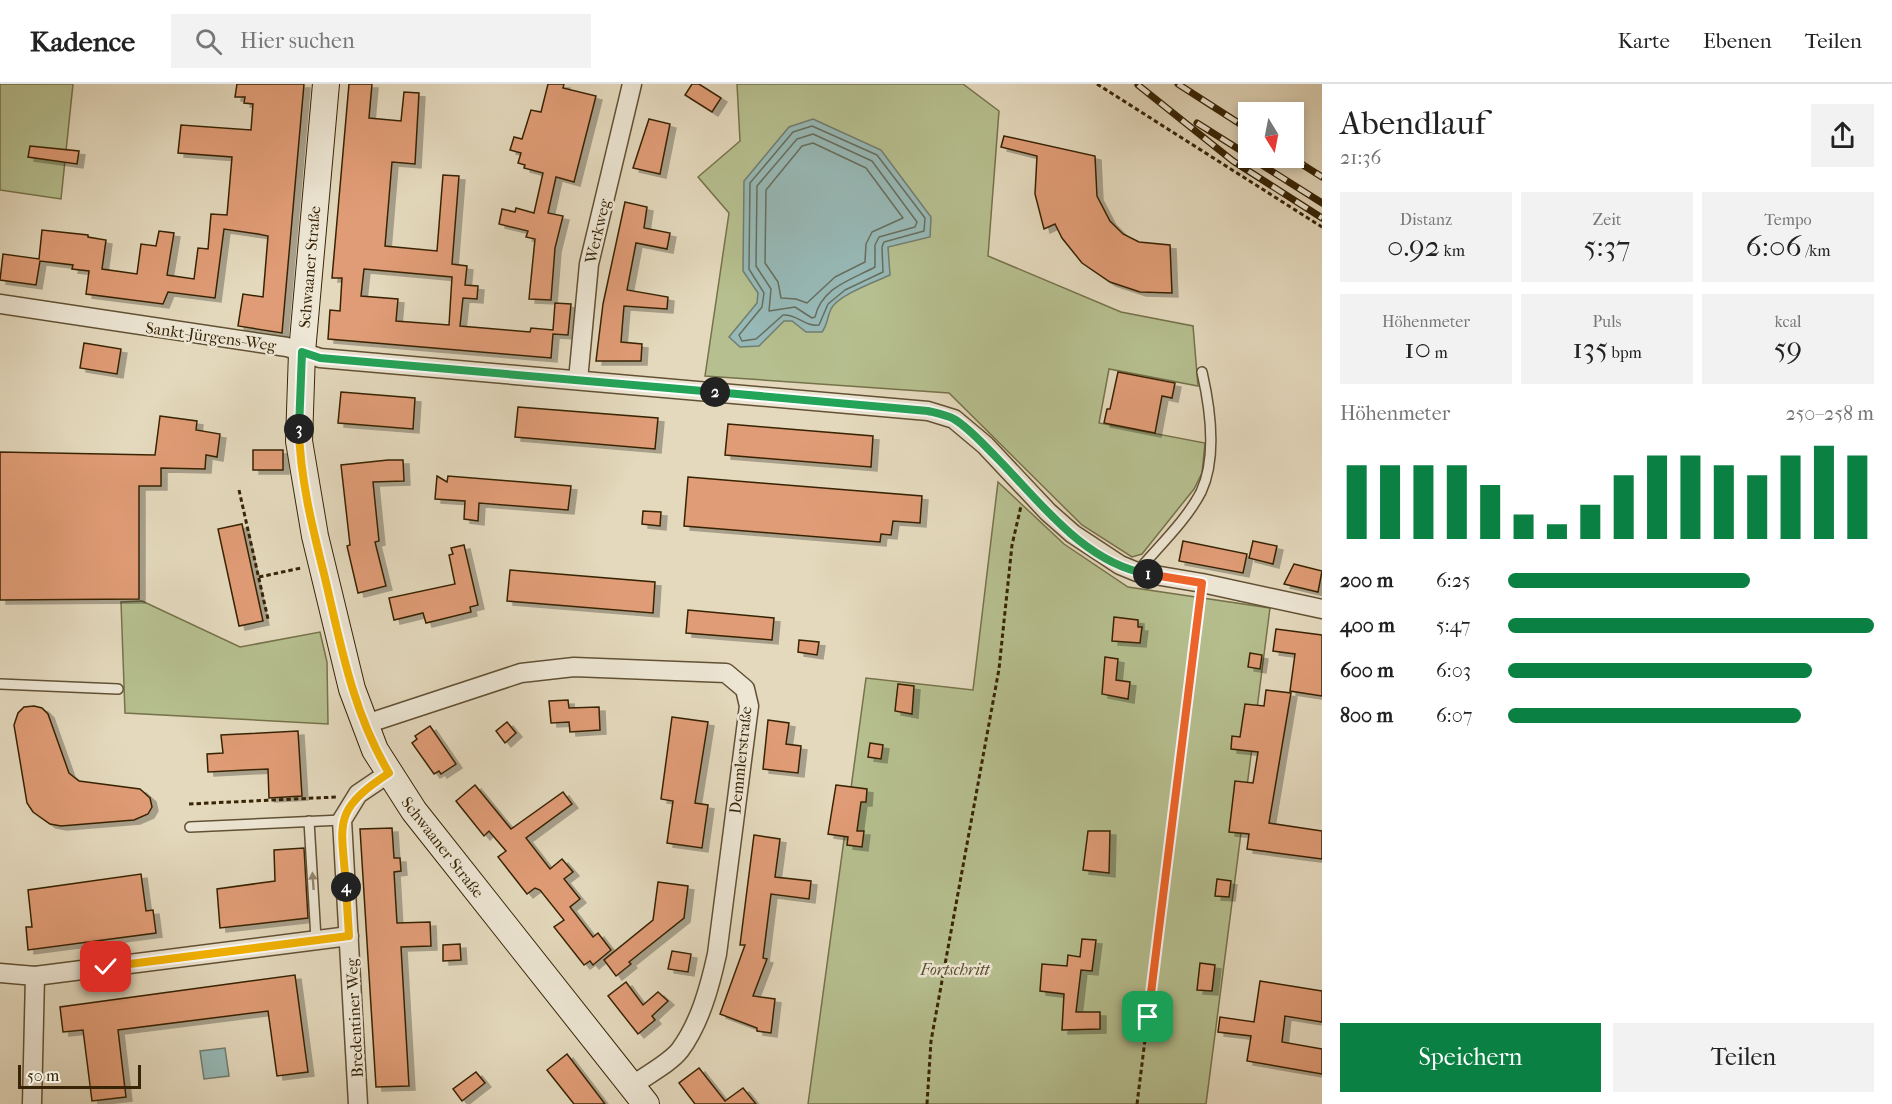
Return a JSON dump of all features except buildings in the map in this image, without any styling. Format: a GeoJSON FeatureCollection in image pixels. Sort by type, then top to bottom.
{"type":"FeatureCollection","features":[{"type":"Feature","properties":{"kind":"main road","name":"Schwaaner Straße"},"geometry":{"type":"LineString","coordinates":[[326,84],[302,352],[299,441],[304,482],[343,658],[363,725],[389,773],[414,811],[639,1095]]}},
{"type":"Feature","properties":{"kind":"street","name":"Werkweg"},"geometry":{"type":"LineString","coordinates":[[578,380],[589,264],[632,84]]}},
{"type":"Feature","properties":{"kind":"street","name":"Sankt-Jürgens-Weg"},"geometry":{"type":"LineString","coordinates":[[0,304],[287,347],[320,358],[928,411],[954,419],[1073,534],[1103,556],[1137,572],[1202,583],[1322,609]]}},
{"type":"Feature","properties":{"kind":"street","name":"Demmlerstraße"},"geometry":{"type":"LineString","coordinates":[[363,725],[521,673],[574,667],[726,673],[745,689],[749,706],[717,954],[711,981],[697,1021],[679,1051],[639,1095]]}},
{"type":"Feature","properties":{"kind":"street"},"geometry":{"type":"LineString","coordinates":[[342,820],[358,794],[389,773]]}},
{"type":"Feature","properties":{"kind":"street","name":"Bredentiner Weg"},"geometry":{"type":"LineString","coordinates":[[342,820],[358,1104]]}},
{"type":"Feature","properties":{"kind":"street"},"geometry":{"type":"LineString","coordinates":[[0,973],[35,976],[349,936]]}},
{"type":"Feature","properties":{"kind":"street"},"geometry":{"type":"LineString","coordinates":[[32,1104],[35,976]]}},
{"type":"Feature","properties":{"kind":"lane"},"geometry":{"type":"LineString","coordinates":[[1137,572],[1202,491],[1209,446],[1208,397],[1202,372]]}},
{"type":"Feature","properties":{"kind":"lane"},"geometry":{"type":"LineString","coordinates":[[0,684],[118,689]]}},
{"type":"Feature","properties":{"kind":"lane"},"geometry":{"type":"LineString","coordinates":[[190,827],[342,820]]}},
{"type":"Feature","properties":{"kind":"lane"},"geometry":{"type":"LineString","coordinates":[[309,822],[316,939]]}},
{"type":"Feature","properties":{"kind":"path"},"geometry":{"type":"LineString","coordinates":[[1097,84],[1322,227]]}},
{"type":"Feature","properties":{"kind":"path"},"geometry":{"type":"LineString","coordinates":[[927,1104],[931,1041],[999,669],[1012,545],[1025,487]]}},
{"type":"Feature","properties":{"kind":"path"},"geometry":{"type":"LineString","coordinates":[[239,490],[268,619]]}},
{"type":"Feature","properties":{"kind":"path"},"geometry":{"type":"LineString","coordinates":[[259,577],[310,567]]}},
{"type":"Feature","properties":{"kind":"path"},"geometry":{"type":"LineString","coordinates":[[1137,1104],[1202,583]]}},
{"type":"Feature","properties":{"kind":"path"},"geometry":{"type":"LineString","coordinates":[[189,804],[338,797]]}},
{"type":"Feature","properties":{"kind":"green space"},"geometry":{"type":"Polygon","coordinates":[[[0,84],[73,84],[61,199],[0,190],[0,84]]]}},
{"type":"Feature","properties":{"kind":"green space"},"geometry":{"type":"Polygon","coordinates":[[[737,84],[963,84],[999,111],[988,256],[1121,312],[1193,326],[1198,386],[1109,369],[1099,423],[1205,443],[1202,473],[1194,489],[1142,554],[1132,557],[1082,525],[949,393],[705,376],[729,213],[698,177],[740,141],[737,84]]]}},
{"type":"Feature","properties":{"kind":"green space","name":"Fortschritt"},"geometry":{"type":"Polygon","coordinates":[[[998,482],[1064,544],[1128,587],[1270,608],[1206,1104],[808,1104],[866,678],[973,690],[998,482]]]}},
{"type":"Feature","properties":{"kind":"green space"},"geometry":{"type":"Polygon","coordinates":[[[142,601],[240,647],[320,632],[327,662],[328,724],[125,713],[121,602],[142,601]]]}},
{"type":"Feature","properties":{"kind":"water"},"geometry":{"type":"Polygon","coordinates":[[[813,119],[881,150],[931,217],[930,237],[888,247],[890,275],[858,289],[835,304],[822,332],[806,332],[792,321],[784,321],[759,346],[740,347],[729,337],[757,303],[758,293],[743,271],[744,181],[789,127],[813,119]]]}},
{"type":"Feature","properties":{"kind":"water"},"geometry":{"type":"Polygon","coordinates":[[[225,1048],[229,1076],[204,1079],[200,1051],[225,1048]]]}},
{"type":"Feature","properties":{"kind":"railway"},"geometry":{"type":"LineString","coordinates":[[1178,84],[1238,123]]}},
{"type":"Feature","properties":{"kind":"railway"},"geometry":{"type":"LineString","coordinates":[[1138,85],[1233,161],[1322,218]]}},
{"type":"Feature","properties":{"kind":"railway"},"geometry":{"type":"LineString","coordinates":[[1197,123],[1238,149]]}},
{"type":"Feature","properties":{"kind":"railway"},"geometry":{"type":"LineString","coordinates":[[1304,166],[1322,177]]}},
{"type":"Feature","properties":{"kind":"railway"},"geometry":{"type":"LineString","coordinates":[[1267,168],[1322,203]]}},
{"type":"Feature","properties":{"kind":"route"},"geometry":{"type":"LineString","coordinates":[[106,967],[349,936],[342,820],[358,794],[389,773],[363,725],[343,658],[315,536],[304,482],[299,441],[302,352],[320,358],[928,411],[954,419],[985,445],[1048,512],[1095,551],[1137,572],[1202,583],[1148,1017]]}}]}
